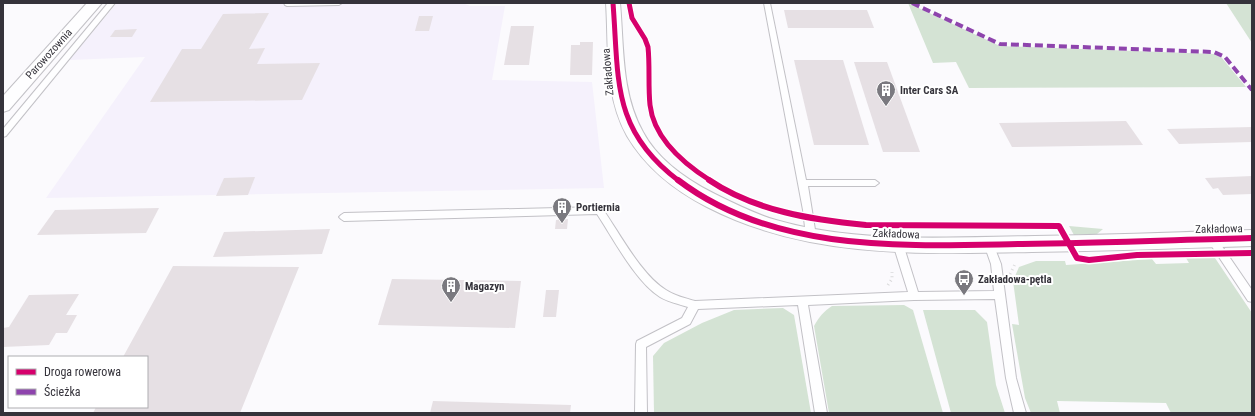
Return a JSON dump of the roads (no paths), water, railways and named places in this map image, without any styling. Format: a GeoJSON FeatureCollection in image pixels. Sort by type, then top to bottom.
{"type":"FeatureCollection","features":[{"type":"Feature","properties":{"kind":"street","name":"Parowozownia"},"geometry":{"type":"LineString","coordinates":[[3,106],[95,3]]}},
{"type":"Feature","properties":{"kind":"street","name":"Zakładowa"},"geometry":{"type":"LineString","coordinates":[[613,3],[620,98],[625,114],[635,133],[654,159],[670,175],[713,203],[762,223],[811,236],[852,242],[898,244],[988,244],[1252,238]]}},
{"type":"Feature","properties":{"kind":"lane"},"geometry":{"type":"LineString","coordinates":[[3,134],[112,3]]}},
{"type":"Feature","properties":{"kind":"lane"},"geometry":{"type":"LineString","coordinates":[[287,4],[339,3]]}},
{"type":"Feature","properties":{"kind":"lane"},"geometry":{"type":"LineString","coordinates":[[766,3],[802,183],[811,236]]}},
{"type":"Feature","properties":{"kind":"lane"},"geometry":{"type":"LineString","coordinates":[[802,183],[874,183]]}},
{"type":"Feature","properties":{"kind":"lane"},"geometry":{"type":"LineString","coordinates":[[344,216],[599,210],[647,280],[670,298],[696,304],[914,296],[999,295]]}},
{"type":"Feature","properties":{"kind":"lane"},"geometry":{"type":"LineString","coordinates":[[1212,239],[1252,298]]}},
{"type":"Feature","properties":{"kind":"lane"},"geometry":{"type":"LineString","coordinates":[[898,244],[914,296]]}},
{"type":"Feature","properties":{"kind":"lane"},"geometry":{"type":"LineString","coordinates":[[988,244],[996,264],[1011,378],[1020,413]]}},
{"type":"Feature","properties":{"kind":"lane"},"geometry":{"type":"LineString","coordinates":[[802,300],[821,413]]}},
{"type":"Feature","properties":{"kind":"lane"},"geometry":{"type":"LineString","coordinates":[[641,413],[641,344],[686,321],[696,304]]}},
{"type":"Feature","properties":{"kind":"place","name":"Inter Cars SA"},"geometry":{"type":"Point","coordinates":[886,107]}},
{"type":"Feature","properties":{"kind":"place","name":"Portiernia"},"geometry":{"type":"Point","coordinates":[562,224]}},
{"type":"Feature","properties":{"kind":"place","name":"Zakładowa-pętla"},"geometry":{"type":"Point","coordinates":[964,296]}},
{"type":"Feature","properties":{"kind":"place","name":"Magazyn"},"geometry":{"type":"Point","coordinates":[451,303]}}]}
